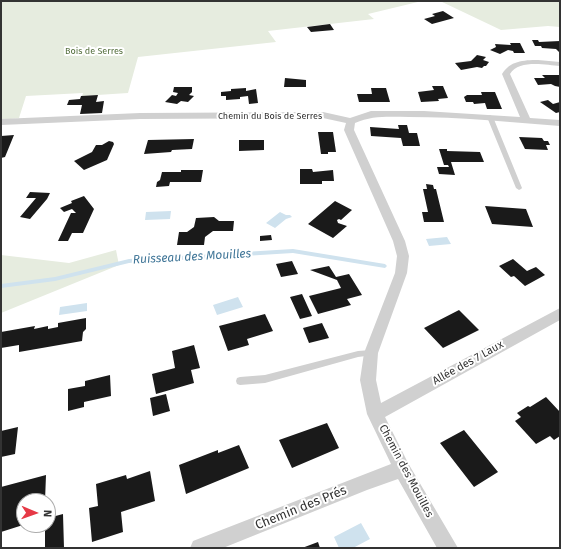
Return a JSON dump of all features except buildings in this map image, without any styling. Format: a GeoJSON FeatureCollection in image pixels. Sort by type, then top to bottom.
{"type":"FeatureCollection","features":[{"type":"Feature","properties":{"kind":"street"},"geometry":{"type":"LineString","coordinates":[[526,120],[506,74],[507,72],[512,66],[519,64],[560,64]]}},
{"type":"Feature","properties":{"kind":"street"},"geometry":{"type":"LineString","coordinates":[[351,121],[360,116],[371,114],[424,114],[560,123]]}},
{"type":"Feature","properties":{"kind":"street","name":"Chemin du Bois de Serres"},"geometry":{"type":"LineString","coordinates":[[1,122],[140,116],[323,115],[351,121]]}},
{"type":"Feature","properties":{"kind":"street","name":"Chemin des Mouilles"},"geometry":{"type":"LineString","coordinates":[[351,121],[349,130],[399,241],[403,256],[397,287],[371,353],[368,380],[375,414],[402,469],[448,548]]}},
{"type":"Feature","properties":{"kind":"street","name":"Allée des 7 Laux"},"geometry":{"type":"LineString","coordinates":[[375,414],[560,313]]}},
{"type":"Feature","properties":{"kind":"street","name":"Chemin des Prés"},"geometry":{"type":"LineString","coordinates":[[200,548],[367,481],[402,469]]}},
{"type":"Feature","properties":{"kind":"lane"},"geometry":{"type":"LineString","coordinates":[[490,118],[519,188]]}},
{"type":"Feature","properties":{"kind":"lane"},"geometry":{"type":"LineString","coordinates":[[240,381],[265,379],[358,354],[371,353]]}},
{"type":"Feature","properties":{"kind":"green space","name":"Bois de Serres"},"geometry":{"type":"Polygon","coordinates":[[[1,1],[422,1],[368,14],[374,19],[268,31],[276,42],[138,57],[128,93],[82,96],[83,93],[26,96],[19,118],[1,120],[1,1]]]}},
{"type":"Feature","properties":{"kind":"green space"},"geometry":{"type":"Polygon","coordinates":[[[440,1],[560,1],[560,27],[548,26],[501,30],[440,1]]]}},
{"type":"Feature","properties":{"kind":"green space"},"geometry":{"type":"Polygon","coordinates":[[[116,250],[119,265],[1,313],[1,255],[69,263],[116,250]]]}},
{"type":"Feature","properties":{"kind":"water"},"geometry":{"type":"Polygon","coordinates":[[[171,211],[170,219],[145,220],[146,212],[171,211]]]}},
{"type":"Feature","properties":{"kind":"water"},"geometry":{"type":"Polygon","coordinates":[[[280,212],[292,217],[286,219],[275,228],[266,223],[280,212]]]}},
{"type":"Feature","properties":{"kind":"water"},"geometry":{"type":"Polygon","coordinates":[[[447,237],[451,244],[429,246],[426,239],[447,237]]]}},
{"type":"Feature","properties":{"kind":"water"},"geometry":{"type":"Polygon","coordinates":[[[238,297],[243,307],[217,315],[213,305],[238,297]]]}},
{"type":"Feature","properties":{"kind":"water"},"geometry":{"type":"Polygon","coordinates":[[[87,303],[87,311],[59,315],[60,307],[87,303]]]}},
{"type":"Feature","properties":{"kind":"water"},"geometry":{"type":"Polygon","coordinates":[[[361,523],[370,539],[353,548],[339,548],[334,537],[361,523]]]}},
{"type":"Feature","properties":{"kind":"waterway","name":"Ruisseau des Mouilles"},"geometry":{"type":"LineString","coordinates":[[1,286],[55,279],[129,261],[293,251],[385,266]]}}]}
